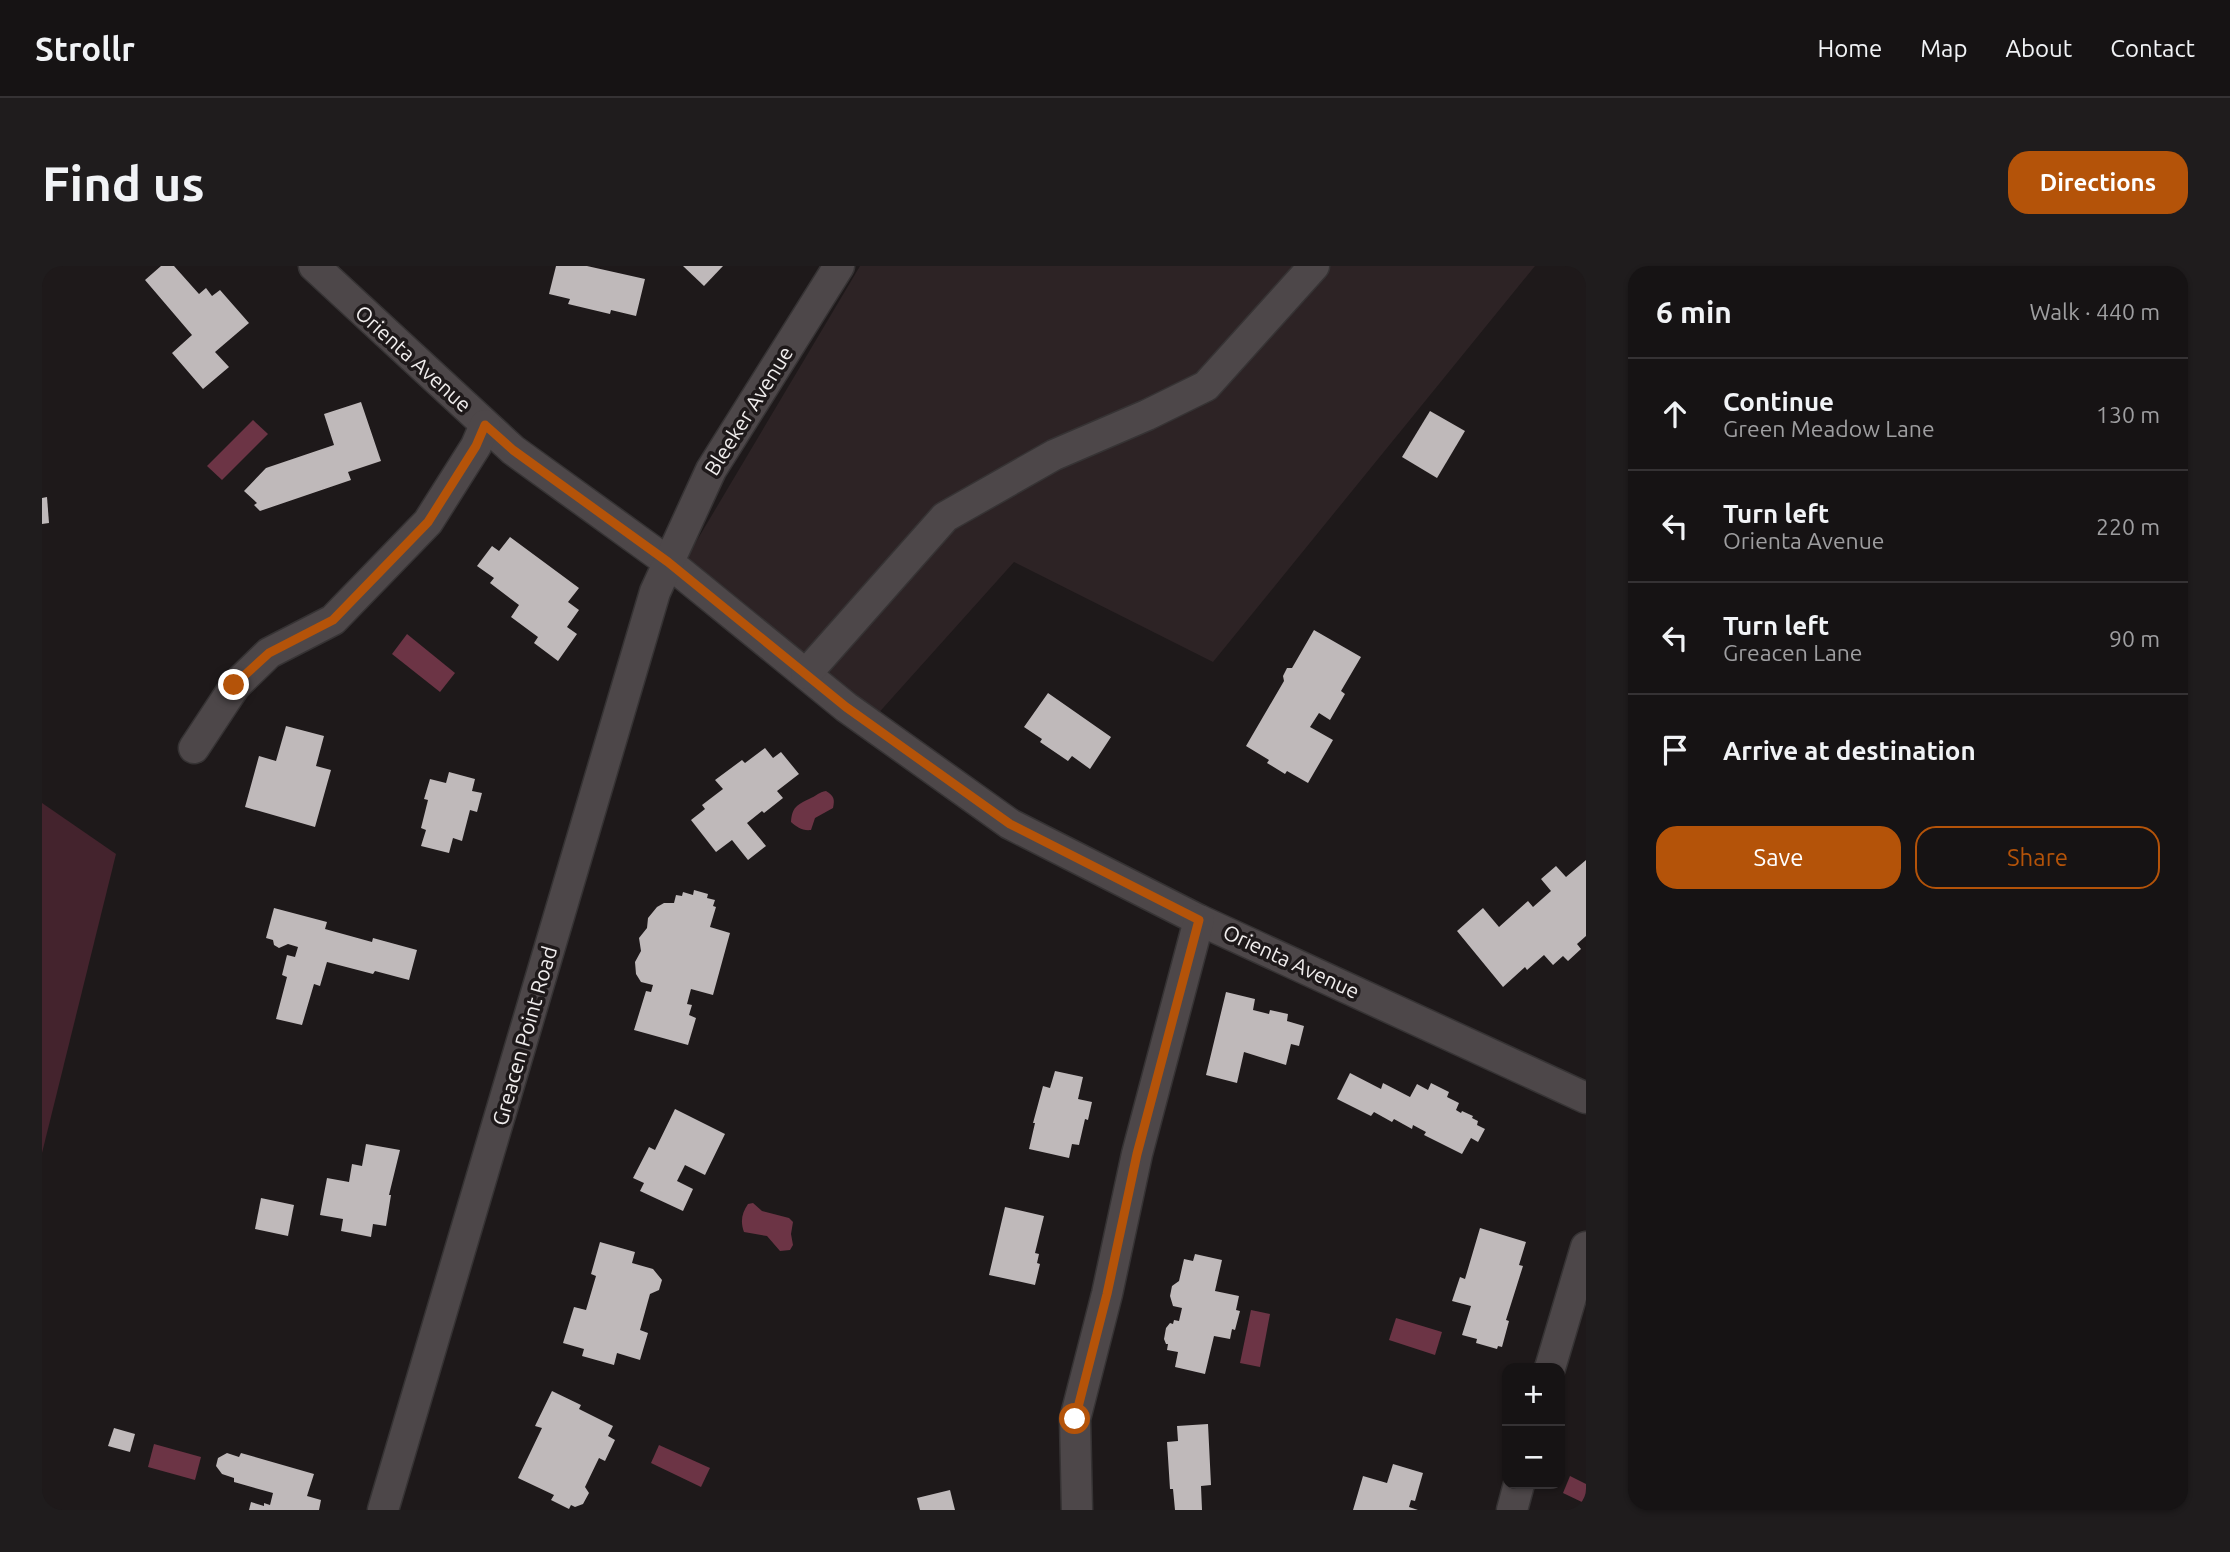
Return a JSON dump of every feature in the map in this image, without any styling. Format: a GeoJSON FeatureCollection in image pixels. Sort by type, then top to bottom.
{"type":"FeatureCollection","features":[{"type":"Feature","properties":{"kind":"street","name":"Orienta Avenue"},"geometry":{"type":"LineString","coordinates":[[314,266],[513,450],[668,562],[846,707],[1010,824],[1199,920],[1586,1098]]}},
{"type":"Feature","properties":{"kind":"street","name":"Bleeker Avenue"},"geometry":{"type":"LineString","coordinates":[[668,562],[711,470],[839,266]]}},
{"type":"Feature","properties":{"kind":"street"},"geometry":{"type":"LineString","coordinates":[[806,674],[946,517],[1054,456],[1206,386],[1314,266]]}},
{"type":"Feature","properties":{"kind":"street"},"geometry":{"type":"LineString","coordinates":[[194,748],[234,685],[269,653],[333,620],[428,522],[476,446],[485,425]]}},
{"type":"Feature","properties":{"kind":"street","name":"Greacen Point Road"},"geometry":{"type":"LineString","coordinates":[[383,1510],[655,592],[668,562]]}},
{"type":"Feature","properties":{"kind":"street"},"geometry":{"type":"LineString","coordinates":[[1077,1510],[1075,1419],[1107,1294],[1137,1154],[1199,920]]}},
{"type":"Feature","properties":{"kind":"street"},"geometry":{"type":"LineString","coordinates":[[1551,1363],[1586,1247]]}},
{"type":"Feature","properties":{"kind":"street"},"geometry":{"type":"LineString","coordinates":[[1512,1510],[1518,1489]]}},
{"type":"Feature","properties":{"kind":"shaded area"},"geometry":{"type":"Polygon","coordinates":[[[860,266],[1535,266],[1213,662],[1014,562],[875,717],[687,557],[860,266]]]}},
{"type":"Feature","properties":{"kind":"shaded area"},"geometry":{"type":"Polygon","coordinates":[[[253,420],[268,434],[222,480],[207,466],[253,420]]]}},
{"type":"Feature","properties":{"kind":"shaded area"},"geometry":{"type":"Polygon","coordinates":[[[407,634],[455,673],[440,692],[392,654],[407,634]]]}},
{"type":"Feature","properties":{"kind":"shaded area"},"geometry":{"type":"Polygon","coordinates":[[[826,791],[833,798],[833,808],[815,818],[811,830],[802,829],[791,822],[798,805],[826,791]]]}},
{"type":"Feature","properties":{"kind":"shaded area"},"geometry":{"type":"Polygon","coordinates":[[[42,803],[116,854],[42,1153],[42,803]]]}},
{"type":"Feature","properties":{"kind":"shaded area"},"geometry":{"type":"Polygon","coordinates":[[[753,1203],[762,1211],[789,1218],[793,1222],[793,1245],[790,1250],[780,1251],[767,1236],[744,1232],[743,1214],[748,1204],[753,1203]]]}},
{"type":"Feature","properties":{"kind":"shaded area"},"geometry":{"type":"Polygon","coordinates":[[[1251,1310],[1270,1314],[1260,1367],[1240,1363],[1251,1310]]]}},
{"type":"Feature","properties":{"kind":"shaded area"},"geometry":{"type":"Polygon","coordinates":[[[1396,1318],[1442,1332],[1435,1355],[1389,1340],[1396,1318]]]}},
{"type":"Feature","properties":{"kind":"shaded area"},"geometry":{"type":"Polygon","coordinates":[[[154,1444],[201,1457],[195,1480],[148,1467],[154,1444]]]}},
{"type":"Feature","properties":{"kind":"shaded area"},"geometry":{"type":"Polygon","coordinates":[[[659,1445],[710,1468],[701,1487],[651,1463],[659,1445]]]}},
{"type":"Feature","properties":{"kind":"shaded area"},"geometry":{"type":"Polygon","coordinates":[[[1570,1476],[1586,1484],[1586,1504],[1563,1493],[1570,1476]]]}},
{"type":"Feature","properties":{"kind":"building"},"geometry":{"type":"Polygon","coordinates":[[[161,266],[174,266],[199,294],[206,288],[212,296],[220,290],[249,323],[215,352],[229,367],[203,389],[172,353],[192,335],[145,280],[161,266]]]}},
{"type":"Feature","properties":{"kind":"building"},"geometry":{"type":"Polygon","coordinates":[[[556,266],[587,266],[645,279],[636,316],[611,310],[610,314],[568,304],[570,299],[549,294],[556,266]]]}},
{"type":"Feature","properties":{"kind":"building"},"geometry":{"type":"Polygon","coordinates":[[[683,266],[723,266],[704,286],[683,266]]]}},
{"type":"Feature","properties":{"kind":"building"},"geometry":{"type":"Polygon","coordinates":[[[361,402],[381,461],[348,472],[351,480],[260,511],[254,505],[257,503],[244,491],[266,468],[334,445],[324,414],[361,402]]]}},
{"type":"Feature","properties":{"kind":"building"},"geometry":{"type":"Polygon","coordinates":[[[1430,411],[1465,431],[1437,478],[1402,457],[1430,411]]]}},
{"type":"Feature","properties":{"kind":"building"},"geometry":{"type":"Polygon","coordinates":[[[47,497],[49,523],[42,524],[42,498],[47,497]]]}},
{"type":"Feature","properties":{"kind":"building"},"geometry":{"type":"Polygon","coordinates":[[[510,537],[579,588],[568,602],[579,610],[567,627],[577,634],[558,661],[534,643],[538,637],[511,617],[519,605],[490,583],[494,578],[477,566],[492,546],[499,551],[510,537]]]}},
{"type":"Feature","properties":{"kind":"building"},"geometry":{"type":"Polygon","coordinates":[[[1314,630],[1361,657],[1341,691],[1345,694],[1330,720],[1319,713],[1310,727],[1333,740],[1308,783],[1287,771],[1285,774],[1246,746],[1284,681],[1287,668],[1292,668],[1314,630]]]}},
{"type":"Feature","properties":{"kind":"building"},"geometry":{"type":"Polygon","coordinates":[[[1048,693],[1111,737],[1090,769],[1072,756],[1068,761],[1024,727],[1048,693]]]}},
{"type":"Feature","properties":{"kind":"building"},"geometry":{"type":"Polygon","coordinates":[[[286,726],[324,736],[316,766],[331,770],[315,827],[245,807],[259,756],[276,761],[286,726]]]}},
{"type":"Feature","properties":{"kind":"building"},"geometry":{"type":"Polygon","coordinates":[[[765,748],[773,758],[781,752],[799,774],[777,791],[783,798],[747,823],[766,846],[748,860],[732,840],[716,852],[691,820],[705,809],[702,805],[723,789],[715,780],[742,760],[745,763],[765,748]]]}},
{"type":"Feature","properties":{"kind":"building"},"geometry":{"type":"Polygon","coordinates":[[[449,772],[475,779],[472,791],[482,793],[477,812],[470,810],[462,841],[453,838],[449,853],[421,846],[426,830],[421,828],[428,800],[424,799],[430,779],[446,783],[449,772]]]}},
{"type":"Feature","properties":{"kind":"building"},"geometry":{"type":"Polygon","coordinates":[[[1586,860],[1586,936],[1577,944],[1581,949],[1568,961],[1563,956],[1553,965],[1544,955],[1527,970],[1525,967],[1503,987],[1457,931],[1483,908],[1499,927],[1528,901],[1533,907],[1551,891],[1541,879],[1556,866],[1566,877],[1586,860]]]}},
{"type":"Feature","properties":{"kind":"building"},"geometry":{"type":"Polygon","coordinates":[[[694,890],[708,894],[707,898],[715,900],[713,906],[716,907],[710,927],[730,933],[713,995],[691,989],[687,1004],[692,1005],[689,1015],[696,1018],[688,1045],[634,1030],[646,991],[651,992],[653,985],[641,982],[636,974],[635,962],[641,951],[639,938],[647,928],[648,918],[657,907],[664,903],[674,903],[676,895],[682,896],[683,892],[693,895],[694,890]]]}},
{"type":"Feature","properties":{"kind":"building"},"geometry":{"type":"Polygon","coordinates":[[[274,908],[327,922],[325,929],[372,942],[373,938],[417,950],[409,980],[327,962],[320,986],[314,984],[302,1025],[276,1019],[287,977],[282,975],[287,955],[295,957],[298,947],[288,944],[279,948],[274,945],[273,940],[266,938],[274,908]]]}},
{"type":"Feature","properties":{"kind":"building"},"geometry":{"type":"Polygon","coordinates":[[[1226,992],[1255,999],[1253,1010],[1269,1014],[1270,1010],[1288,1014],[1287,1021],[1304,1026],[1299,1046],[1291,1044],[1286,1065],[1244,1052],[1237,1083],[1206,1075],[1226,992]]]}},
{"type":"Feature","properties":{"kind":"building"},"geometry":{"type":"Polygon","coordinates":[[[1055,1071],[1083,1077],[1078,1099],[1092,1102],[1079,1145],[1072,1144],[1069,1158],[1029,1149],[1043,1086],[1050,1088],[1055,1071]]]}},
{"type":"Feature","properties":{"kind":"building"},"geometry":{"type":"Polygon","coordinates":[[[1350,1073],[1381,1089],[1383,1083],[1410,1097],[1417,1084],[1428,1090],[1431,1083],[1449,1092],[1447,1097],[1459,1103],[1456,1110],[1473,1116],[1472,1118],[1478,1121],[1477,1125],[1485,1129],[1478,1142],[1471,1138],[1462,1154],[1424,1135],[1426,1132],[1413,1125],[1412,1129],[1374,1112],[1371,1116],[1337,1099],[1350,1073]]]}},
{"type":"Feature","properties":{"kind":"building"},"geometry":{"type":"Polygon","coordinates":[[[675,1109],[725,1134],[705,1175],[685,1165],[677,1181],[693,1189],[683,1211],[640,1191],[644,1183],[633,1178],[649,1147],[655,1150],[675,1109]]]}},
{"type":"Feature","properties":{"kind":"building"},"geometry":{"type":"Polygon","coordinates":[[[366,1144],[400,1150],[389,1195],[386,1226],[373,1224],[371,1237],[341,1231],[343,1219],[320,1215],[327,1178],[349,1182],[352,1164],[362,1166],[366,1144]]]}},
{"type":"Feature","properties":{"kind":"building"},"geometry":{"type":"Polygon","coordinates":[[[261,1198],[294,1205],[288,1236],[255,1229],[261,1198]]]}},
{"type":"Feature","properties":{"kind":"building"},"geometry":{"type":"Polygon","coordinates":[[[1005,1207],[1044,1216],[1035,1253],[1039,1254],[1037,1263],[1040,1264],[1035,1285],[989,1275],[1005,1207]]]}},
{"type":"Feature","properties":{"kind":"building"},"geometry":{"type":"Polygon","coordinates":[[[1480,1228],[1526,1242],[1519,1265],[1523,1266],[1506,1320],[1509,1321],[1502,1347],[1498,1346],[1497,1349],[1476,1343],[1477,1339],[1462,1335],[1471,1306],[1452,1301],[1460,1277],[1465,1279],[1480,1228]]]}},
{"type":"Feature","properties":{"kind":"building"},"geometry":{"type":"Polygon","coordinates":[[[600,1242],[635,1252],[632,1263],[653,1269],[662,1280],[659,1290],[650,1294],[640,1330],[648,1333],[640,1360],[617,1353],[614,1365],[582,1356],[584,1349],[563,1343],[574,1307],[586,1310],[596,1276],[591,1274],[600,1242]]]}},
{"type":"Feature","properties":{"kind":"building"},"geometry":{"type":"Polygon","coordinates":[[[1195,1254],[1222,1260],[1215,1291],[1239,1296],[1236,1310],[1240,1311],[1235,1330],[1232,1329],[1230,1339],[1214,1336],[1205,1374],[1175,1367],[1178,1352],[1167,1350],[1168,1344],[1164,1339],[1170,1323],[1179,1321],[1182,1308],[1173,1306],[1170,1296],[1172,1286],[1179,1281],[1184,1259],[1193,1261],[1195,1254]]]}},
{"type":"Feature","properties":{"kind":"building"},"geometry":{"type":"Polygon","coordinates":[[[552,1391],[581,1405],[579,1409],[613,1426],[608,1436],[615,1440],[605,1461],[599,1458],[585,1487],[589,1493],[583,1504],[575,1507],[571,1505],[569,1509],[551,1500],[554,1495],[518,1478],[542,1428],[535,1426],[552,1391]]]}},
{"type":"Feature","properties":{"kind":"building"},"geometry":{"type":"Polygon","coordinates":[[[1208,1424],[1211,1485],[1201,1486],[1202,1510],[1175,1510],[1173,1489],[1170,1489],[1167,1442],[1178,1441],[1177,1426],[1208,1424]]]}},
{"type":"Feature","properties":{"kind":"building"},"geometry":{"type":"Polygon","coordinates":[[[114,1428],[135,1434],[130,1452],[108,1446],[114,1428]]]}},
{"type":"Feature","properties":{"kind":"building"},"geometry":{"type":"Polygon","coordinates":[[[227,1453],[239,1457],[241,1453],[314,1474],[307,1496],[321,1500],[319,1510],[249,1510],[251,1502],[270,1505],[273,1493],[234,1482],[234,1478],[222,1474],[216,1466],[218,1458],[227,1453]]]}},
{"type":"Feature","properties":{"kind":"building"},"geometry":{"type":"Polygon","coordinates":[[[1393,1464],[1423,1473],[1415,1501],[1411,1500],[1409,1507],[1418,1510],[1353,1510],[1363,1476],[1387,1483],[1393,1464]]]}},
{"type":"Feature","properties":{"kind":"building"},"geometry":{"type":"Polygon","coordinates":[[[950,1490],[955,1510],[920,1510],[917,1498],[950,1490]]]}},
{"type":"Feature","properties":{"kind":"route"},"geometry":{"type":"LineString","coordinates":[[234,685],[269,653],[333,620],[428,522],[476,446],[485,425],[513,450],[668,562],[846,707],[1010,824],[1199,920],[1137,1154],[1107,1294],[1075,1419]]}}]}
